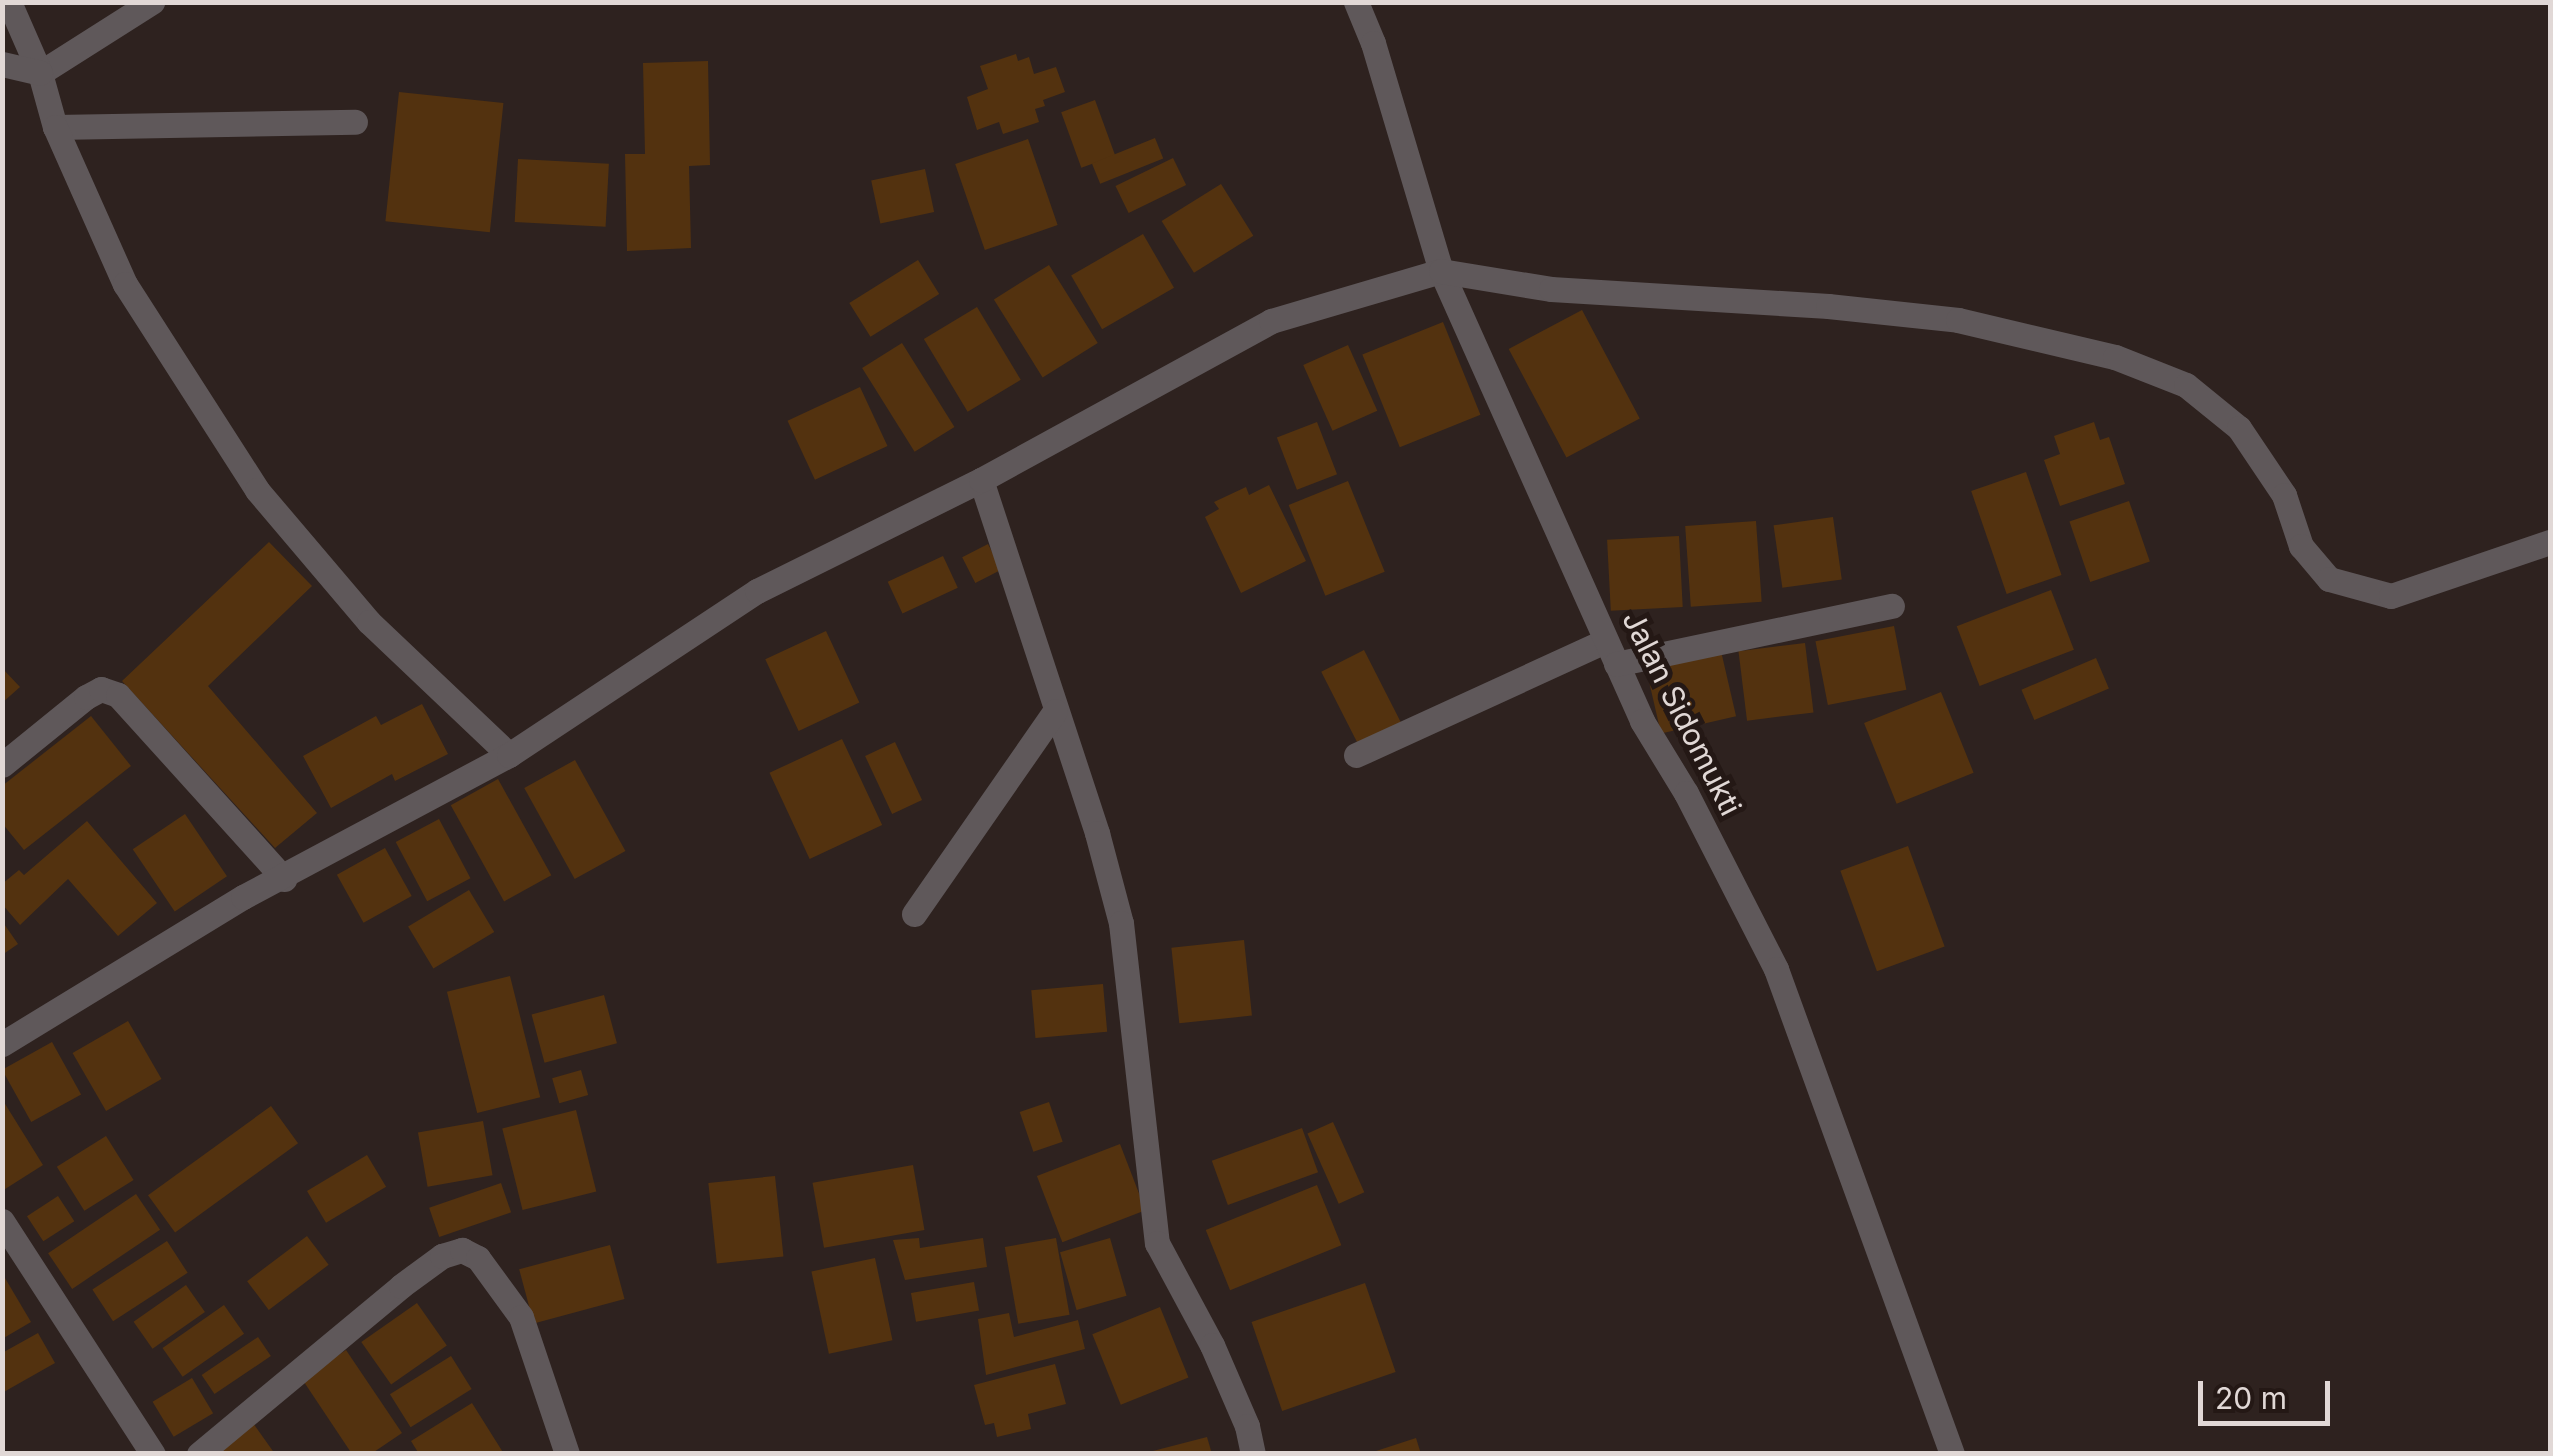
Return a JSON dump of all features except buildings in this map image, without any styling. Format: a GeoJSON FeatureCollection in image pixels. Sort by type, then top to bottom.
{"type":"FeatureCollection","features":[{"type":"Feature","properties":{"kind":"street"},"geometry":{"type":"LineString","coordinates":[[8,2],[40,72],[55,127],[125,284],[257,490],[369,622],[509,755]]}},
{"type":"Feature","properties":{"kind":"street"},"geometry":{"type":"LineString","coordinates":[[2,64],[40,72],[152,2]]}},
{"type":"Feature","properties":{"kind":"street","name":"Jalan Sidomukti"},"geometry":{"type":"LineString","coordinates":[[1356,2],[1374,42],[1441,272],[1611,652],[1776,969],[1952,1454]]}},
{"type":"Feature","properties":{"kind":"street"},"geometry":{"type":"LineString","coordinates":[[55,127],[356,122]]}},
{"type":"Feature","properties":{"kind":"street"},"geometry":{"type":"LineString","coordinates":[[2,1044],[242,897],[284,879],[509,755],[758,591],[981,480],[1271,322],[1441,272],[1551,290],[1828,306],[1958,320],[2115,357],[2186,385],[2239,428],[2284,495],[2301,546],[2329,580],[2391,596],[2550,542]]}},
{"type":"Feature","properties":{"kind":"street"},"geometry":{"type":"LineString","coordinates":[[981,480],[1121,923],[1157,1243],[1212,1344],[1247,1426],[1253,1454]]}},
{"type":"Feature","properties":{"kind":"street"},"geometry":{"type":"LineString","coordinates":[[1356,754],[1611,652],[1892,606]]}},
{"type":"Feature","properties":{"kind":"street"},"geometry":{"type":"LineString","coordinates":[[2,764],[86,697],[101,690],[118,695],[284,879]]}},
{"type":"Feature","properties":{"kind":"street"},"geometry":{"type":"LineString","coordinates":[[914,914],[1055,712]]}},
{"type":"Feature","properties":{"kind":"street"},"geometry":{"type":"LineString","coordinates":[[2,1222],[153,1454]]}},
{"type":"Feature","properties":{"kind":"street"},"geometry":{"type":"LineString","coordinates":[[198,1454],[401,1286],[442,1256],[462,1250],[478,1258],[520,1317],[568,1454]]}}]}
